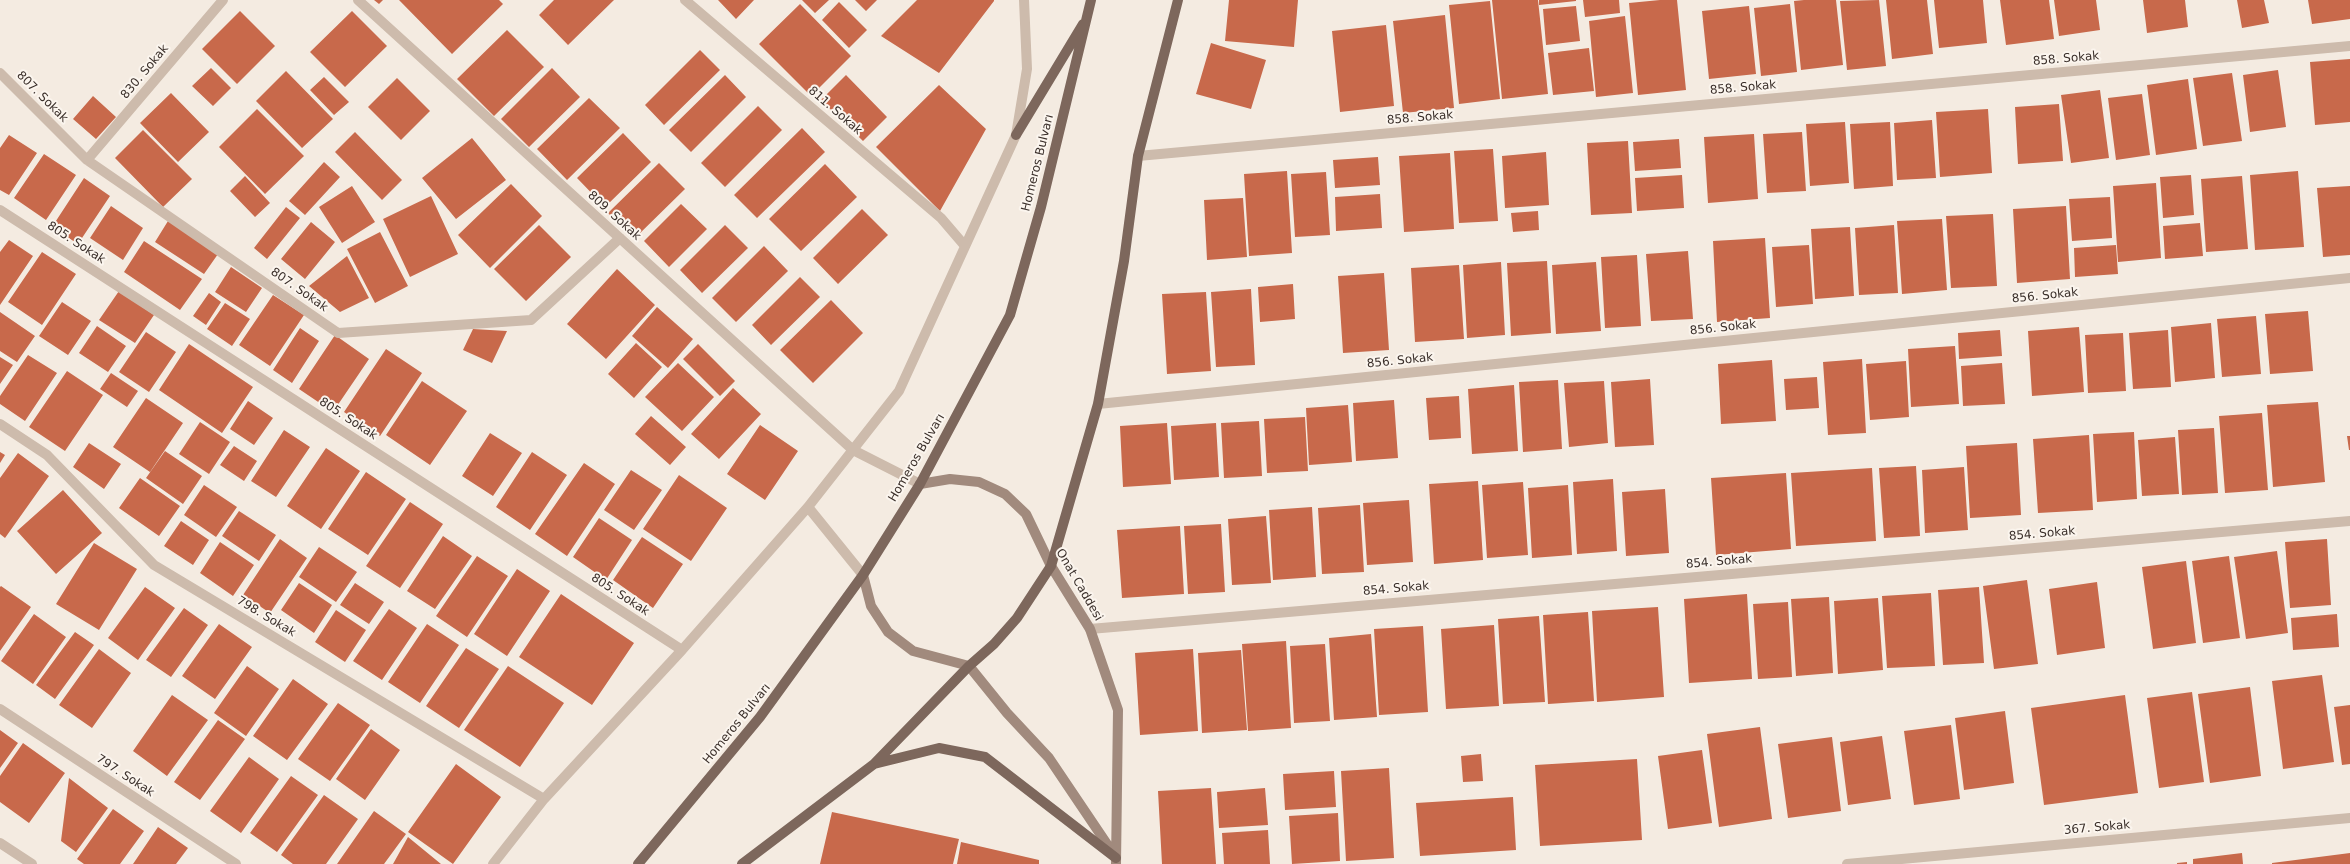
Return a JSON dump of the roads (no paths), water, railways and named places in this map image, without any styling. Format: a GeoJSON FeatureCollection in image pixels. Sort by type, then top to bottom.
{"type":"FeatureCollection","features":[{"type":"Feature","properties":{"kind":"main road","name":"Homeros Bulvarı"},"geometry":{"type":"LineString","coordinates":[[638,864],[760,717],[863,575],[920,484],[1010,315],[1042,207],[1091,0]]}},
{"type":"Feature","properties":{"kind":"main road"},"geometry":{"type":"LineString","coordinates":[[742,864],[874,764],[969,666],[994,644],[1017,618],[1051,566],[1098,404],[1124,261],[1138,156],[1178,0]]}},
{"type":"Feature","properties":{"kind":"main road"},"geometry":{"type":"LineString","coordinates":[[1016,135],[1088,15]]}},
{"type":"Feature","properties":{"kind":"main road","name":"Onat Caddesi"},"geometry":{"type":"LineString","coordinates":[[920,484],[950,479],[979,482],[1005,494],[1026,514],[1051,566],[1090,629],[1118,710],[1116,861]]}},
{"type":"Feature","properties":{"kind":"main road"},"geometry":{"type":"LineString","coordinates":[[863,575],[871,606],[888,632],[913,650],[969,666],[1007,713],[1049,758],[1116,861]]}},
{"type":"Feature","properties":{"kind":"main road"},"geometry":{"type":"LineString","coordinates":[[874,764],[939,748],[985,756],[1116,861]]}},
{"type":"Feature","properties":{"kind":"main road"},"geometry":{"type":"LineString","coordinates":[[754,864],[783,833]]}},
{"type":"Feature","properties":{"kind":"street","name":"830. Sokak"},"geometry":{"type":"LineString","coordinates":[[87,160],[223,0]]}},
{"type":"Feature","properties":{"kind":"street","name":"809. Sokak"},"geometry":{"type":"LineString","coordinates":[[358,0],[853,450],[920,484]]}},
{"type":"Feature","properties":{"kind":"street","name":"811. Sokak"},"geometry":{"type":"LineString","coordinates":[[685,0],[941,218],[965,246]]}},
{"type":"Feature","properties":{"kind":"street"},"geometry":{"type":"LineString","coordinates":[[493,864],[544,799],[682,650],[808,508],[899,391],[1016,135],[1027,69],[1024,0]]}},
{"type":"Feature","properties":{"kind":"street","name":"858. Sokak"},"geometry":{"type":"LineString","coordinates":[[1138,156],[2350,46]]}},
{"type":"Feature","properties":{"kind":"street","name":"807. Sokak"},"geometry":{"type":"LineString","coordinates":[[1,75],[87,160],[338,332],[531,320],[620,238]]}},
{"type":"Feature","properties":{"kind":"street","name":"805. Sokak"},"geometry":{"type":"LineString","coordinates":[[0,210],[682,650]]}},
{"type":"Feature","properties":{"kind":"street","name":"856. Sokak"},"geometry":{"type":"LineString","coordinates":[[1098,404],[2350,278]]}},
{"type":"Feature","properties":{"kind":"street","name":"798. Sokak"},"geometry":{"type":"LineString","coordinates":[[0,424],[47,455],[154,565],[544,799]]}},
{"type":"Feature","properties":{"kind":"street"},"geometry":{"type":"LineString","coordinates":[[808,508],[863,575]]}},
{"type":"Feature","properties":{"kind":"street","name":"854. Sokak"},"geometry":{"type":"LineString","coordinates":[[1090,629],[2350,521]]}},
{"type":"Feature","properties":{"kind":"street","name":"797. Sokak"},"geometry":{"type":"LineString","coordinates":[[0,710],[236,864]]}},
{"type":"Feature","properties":{"kind":"street","name":"367. Sokak"},"geometry":{"type":"LineString","coordinates":[[1847,864],[2350,818]]}},
{"type":"Feature","properties":{"kind":"street"},"geometry":{"type":"LineString","coordinates":[[0,843],[32,864]]}}]}
